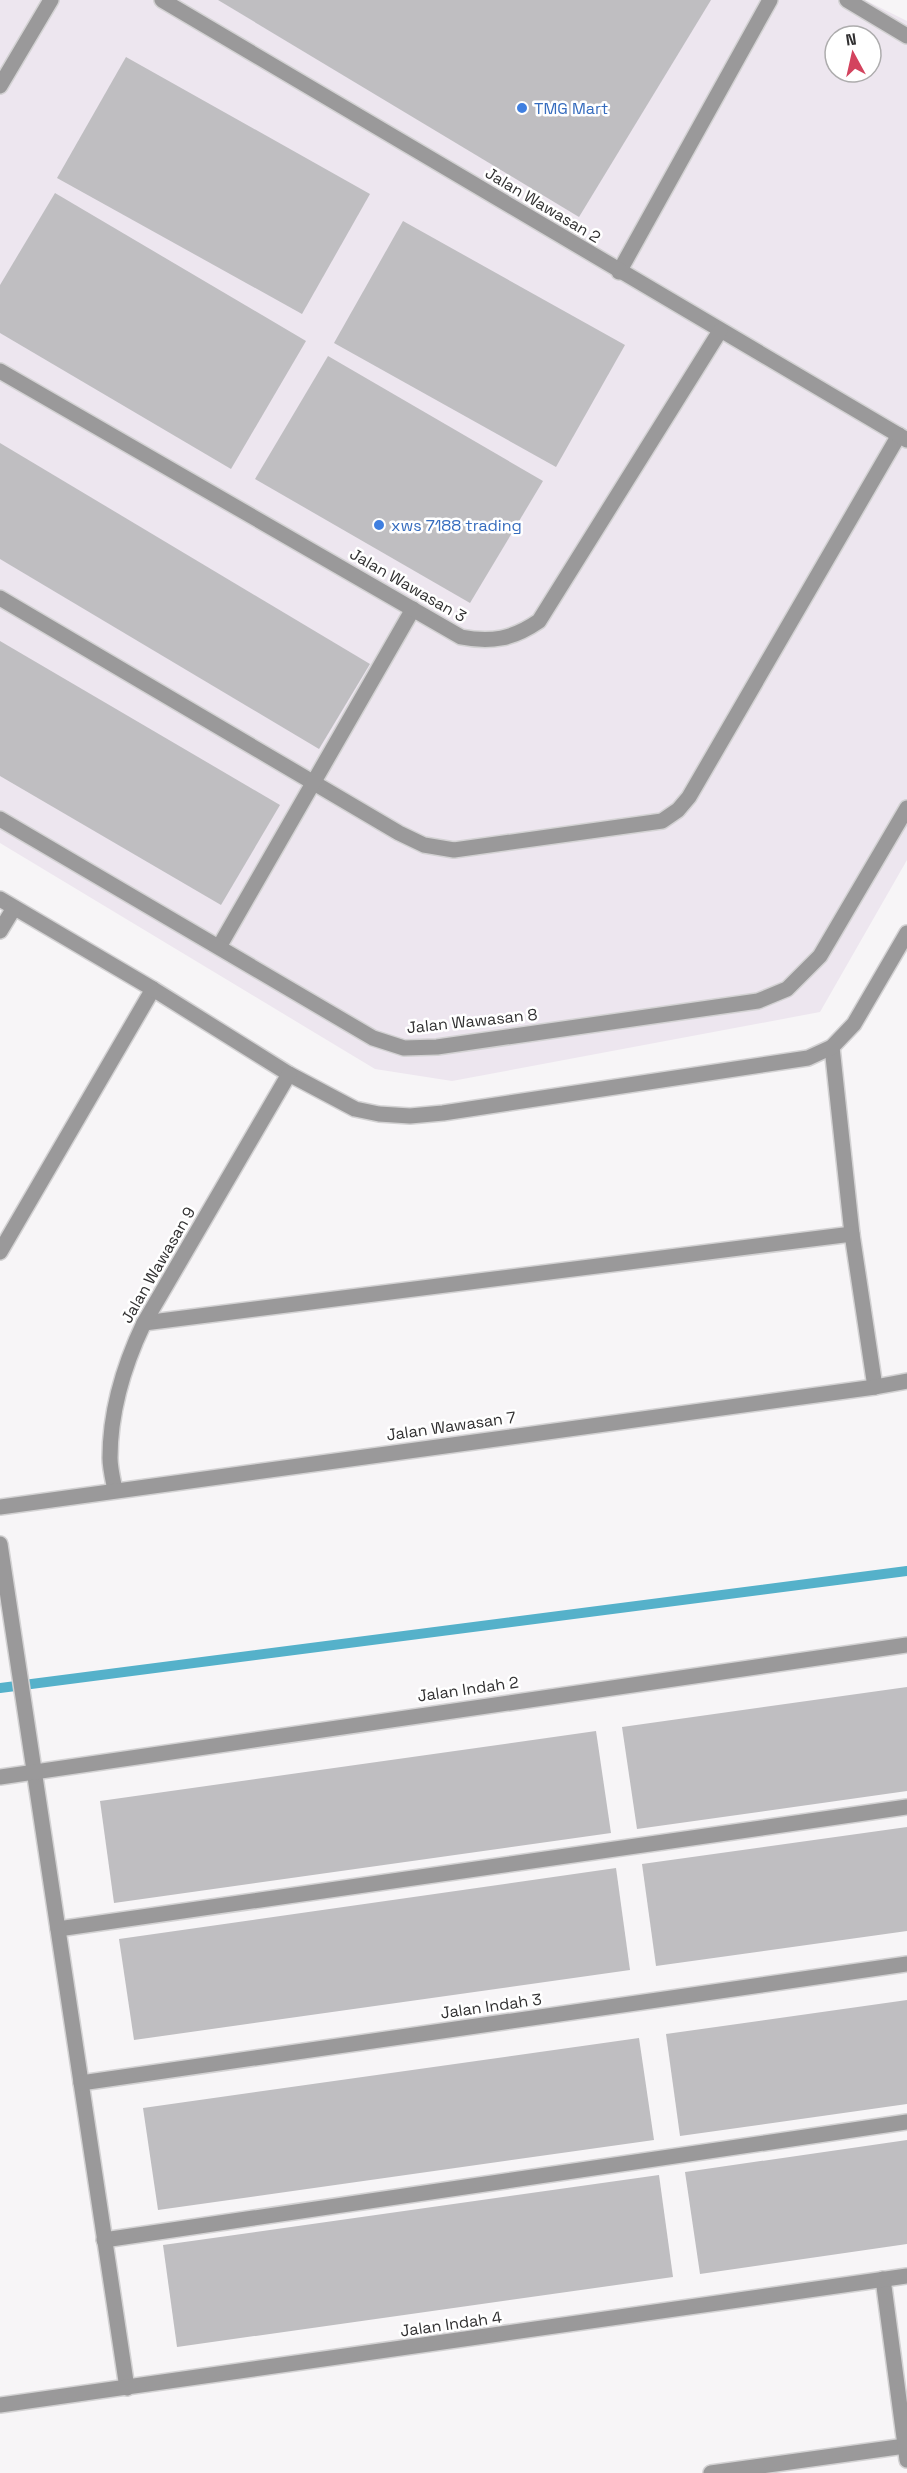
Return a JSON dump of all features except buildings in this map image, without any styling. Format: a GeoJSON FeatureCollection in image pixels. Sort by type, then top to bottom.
{"type":"FeatureCollection","features":[{"type":"Feature","properties":{"kind":"street"},"geometry":{"type":"LineString","coordinates":[[0,86],[51,0]]}},
{"type":"Feature","properties":{"kind":"street","name":"Jalan Wawasan 2"},"geometry":{"type":"LineString","coordinates":[[162,0],[619,272],[903,437]]}},
{"type":"Feature","properties":{"kind":"street"},"geometry":{"type":"LineString","coordinates":[[619,272],[770,0]]}},
{"type":"Feature","properties":{"kind":"street"},"geometry":{"type":"LineString","coordinates":[[847,0],[907,36]]}},
{"type":"Feature","properties":{"kind":"street","name":"Jalan Wawasan 3"},"geometry":{"type":"LineString","coordinates":[[0,371],[461,637],[482,641],[512,636],[539,621],[720,331]]}},
{"type":"Feature","properties":{"kind":"street"},"geometry":{"type":"LineString","coordinates":[[0,598],[399,833],[424,845],[454,850],[662,821],[678,810],[689,797],[903,437]]}},
{"type":"Feature","properties":{"kind":"street"},"geometry":{"type":"LineString","coordinates":[[219,947],[413,609]]}},
{"type":"Feature","properties":{"kind":"street","name":"Jalan Wawasan 8"},"geometry":{"type":"LineString","coordinates":[[0,819],[373,1038],[404,1048],[437,1047],[758,1001],[787,989],[820,956],[907,808]]}},
{"type":"Feature","properties":{"kind":"street"},"geometry":{"type":"LineString","coordinates":[[0,899],[153,989],[289,1074],[355,1109],[379,1114],[410,1116],[780,1064],[808,1058],[832,1047],[854,1024],[907,933]]}},
{"type":"Feature","properties":{"kind":"street"},"geometry":{"type":"LineString","coordinates":[[0,931],[14,908]]}},
{"type":"Feature","properties":{"kind":"street"},"geometry":{"type":"LineString","coordinates":[[0,1252],[153,989]]}},
{"type":"Feature","properties":{"kind":"street"},"geometry":{"type":"LineString","coordinates":[[832,1047],[852,1234],[874,1387]]}},
{"type":"Feature","properties":{"kind":"street","name":"Jalan Wawasan 9"},"geometry":{"type":"LineString","coordinates":[[115,1490],[110,1459],[116,1404],[129,1354],[144,1323],[289,1074]]}},
{"type":"Feature","properties":{"kind":"street"},"geometry":{"type":"LineString","coordinates":[[144,1323],[852,1234]]}},
{"type":"Feature","properties":{"kind":"street","name":"Jalan Wawasan 7"},"geometry":{"type":"LineString","coordinates":[[0,1508],[115,1490],[907,1381]]}},
{"type":"Feature","properties":{"kind":"street"},"geometry":{"type":"LineString","coordinates":[[0,1544],[127,2388]]}},
{"type":"Feature","properties":{"kind":"street","name":"Jalan Indah 2"},"geometry":{"type":"LineString","coordinates":[[0,1777],[599,1688],[907,1645]]}},
{"type":"Feature","properties":{"kind":"street"},"geometry":{"type":"LineString","coordinates":[[58,1929],[907,1807]]}},
{"type":"Feature","properties":{"kind":"street","name":"Jalan Indah 3"},"geometry":{"type":"LineString","coordinates":[[81,2083],[907,1964]]}},
{"type":"Feature","properties":{"kind":"street"},"geometry":{"type":"LineString","coordinates":[[104,2240],[907,2122]]}},
{"type":"Feature","properties":{"kind":"street","name":"Jalan Indah 4"},"geometry":{"type":"LineString","coordinates":[[0,2406],[907,2276]]}},
{"type":"Feature","properties":{"kind":"street"},"geometry":{"type":"LineString","coordinates":[[711,2473],[906,2453],[883,2279]]}},
{"type":"Feature","properties":{"kind":"shaded area"},"geometry":{"type":"Polygon","coordinates":[[[0,0],[865,0],[907,21],[907,860],[820,1012],[452,1081],[375,1069],[0,843],[0,0]]]}},
{"type":"Feature","properties":{"kind":"waterway"},"geometry":{"type":"LineString","coordinates":[[0,1688],[907,1571]]}},
{"type":"Feature","properties":{"kind":"place","name":"TMG Mart"},"geometry":{"type":"Point","coordinates":[522,108]}},
{"type":"Feature","properties":{"kind":"place","name":"xws 7188 trading"},"geometry":{"type":"Point","coordinates":[379,525]}}]}
